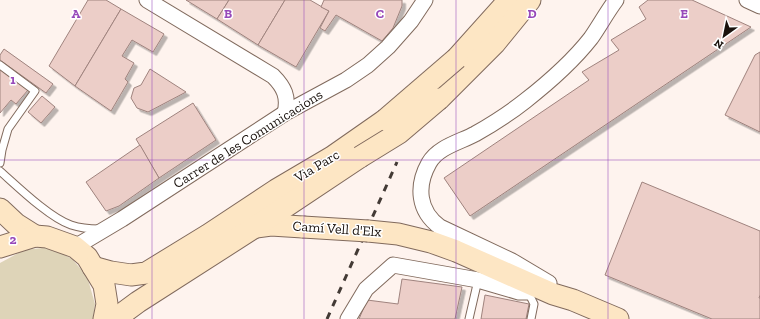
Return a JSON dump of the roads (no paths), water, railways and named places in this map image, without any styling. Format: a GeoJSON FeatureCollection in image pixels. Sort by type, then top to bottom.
{"type":"FeatureCollection","features":[{"type":"Feature","properties":{"kind":"main road","name":"Via Parc"},"geometry":{"type":"LineString","coordinates":[[94,267],[111,272],[131,275],[146,273],[208,235],[276,190],[332,157],[385,120],[457,58],[509,0]]}},
{"type":"Feature","properties":{"kind":"main road","name":"Via Parc"},"geometry":{"type":"LineString","coordinates":[[255,227],[360,157],[399,133],[439,99],[495,43],[530,0]]}},
{"type":"Feature","properties":{"kind":"main road"},"geometry":{"type":"LineString","coordinates":[[0,209],[16,224],[35,236]]}},
{"type":"Feature","properties":{"kind":"main road","name":"Camí Vell d'Elx"},"geometry":{"type":"LineString","coordinates":[[116,319],[138,302],[255,227],[271,225],[398,234],[430,242],[456,251],[529,288],[574,300],[618,319]]}},
{"type":"Feature","properties":{"kind":"main road"},"geometry":{"type":"LineString","coordinates":[[0,247],[35,236],[47,237],[75,247],[94,267],[104,285],[107,304],[104,319]]}},
{"type":"Feature","properties":{"kind":"street"},"geometry":{"type":"LineString","coordinates":[[147,0],[273,76],[284,89],[287,102],[285,113]]}},
{"type":"Feature","properties":{"kind":"street","name":"Carrer de les Comunicacions"},"geometry":{"type":"LineString","coordinates":[[75,247],[285,113],[346,80],[368,65],[397,37],[411,21],[425,0]]}},
{"type":"Feature","properties":{"kind":"street","name":"Camí Vell d'Elx"},"geometry":{"type":"LineString","coordinates":[[574,300],[512,261],[440,227],[431,221],[426,213],[421,194],[424,176],[430,161],[441,150],[475,134],[525,101],[561,70],[590,39],[616,0]]}},
{"type":"Feature","properties":{"kind":"street"},"geometry":{"type":"LineString","coordinates":[[747,0],[760,6]]}},
{"type":"Feature","properties":{"kind":"street"},"geometry":{"type":"LineString","coordinates":[[348,319],[366,289],[393,265],[478,280],[519,292],[529,288]]}},
{"type":"Feature","properties":{"kind":"lane"},"geometry":{"type":"LineString","coordinates":[[0,65],[34,92],[8,129],[0,163]]}},
{"type":"Feature","properties":{"kind":"lane"},"geometry":{"type":"LineString","coordinates":[[0,171],[48,212],[70,225],[86,229],[105,229]]}},
{"type":"Feature","properties":{"kind":"lane"},"geometry":{"type":"LineString","coordinates":[[469,319],[478,280]]}},
{"type":"Feature","properties":{"kind":"lane"},"geometry":{"type":"LineString","coordinates":[[529,288],[534,304],[531,319]]}},
{"type":"Feature","properties":{"kind":"railway"},"geometry":{"type":"LineString","coordinates":[[327,319],[397,162]]}}]}
